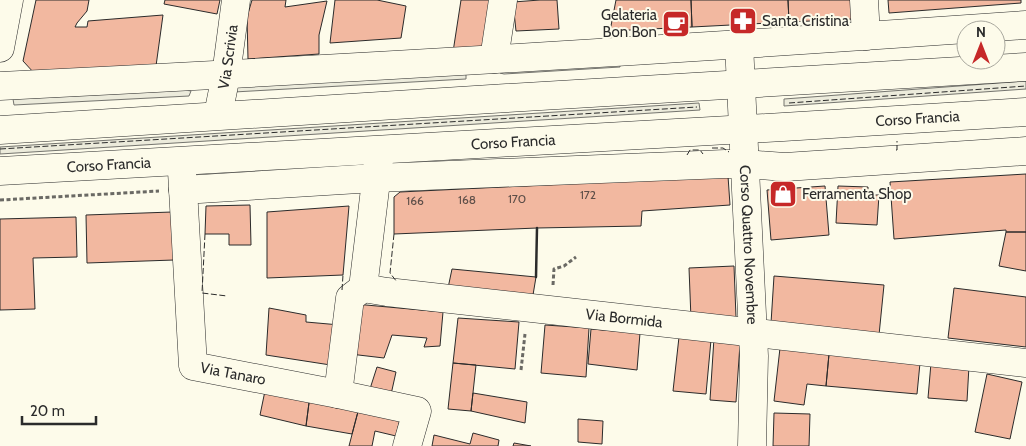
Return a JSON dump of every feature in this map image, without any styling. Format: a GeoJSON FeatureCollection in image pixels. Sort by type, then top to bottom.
{"type":"FeatureCollection","features":[{"type":"Feature","properties":{"kind":"street"},"geometry":{"type":"LineString","coordinates":[[0,48],[9,0]]}},
{"type":"Feature","properties":{"kind":"street","name":"Via Scrivia"},"geometry":{"type":"LineString","coordinates":[[218,115],[226,75],[236,0]]}},
{"type":"Feature","properties":{"kind":"street"},"geometry":{"type":"LineString","coordinates":[[487,99],[490,60],[503,0]]}},
{"type":"Feature","properties":{"kind":"street"},"geometry":{"type":"LineString","coordinates":[[864,0],[866,36]]}},
{"type":"Feature","properties":{"kind":"street"},"geometry":{"type":"LineString","coordinates":[[0,86],[490,60],[1026,25]]}},
{"type":"Feature","properties":{"kind":"street","name":"Corso Quattro Novembre"},"geometry":{"type":"LineString","coordinates":[[739,44],[754,356],[752,446]]}},
{"type":"Feature","properties":{"kind":"street"},"geometry":{"type":"LineString","coordinates":[[0,130],[218,115],[1026,67]]}},
{"type":"Feature","properties":{"kind":"street","name":"Corso Francia"},"geometry":{"type":"LineString","coordinates":[[0,170],[1026,112]]}},
{"type":"Feature","properties":{"kind":"street"},"geometry":{"type":"LineString","coordinates":[[338,394],[350,298],[363,288],[375,178],[381,149]]}},
{"type":"Feature","properties":{"kind":"street","name":"Corso Francia"},"geometry":{"type":"LineString","coordinates":[[183,190],[375,178],[745,164],[785,167],[1026,151]]}},
{"type":"Feature","properties":{"kind":"street","name":"Via Tanaro"},"geometry":{"type":"LineString","coordinates":[[181,160],[193,366],[417,411],[407,446]]}},
{"type":"Feature","properties":{"kind":"street","name":"Via Bormida"},"geometry":{"type":"LineString","coordinates":[[363,288],[1026,363]]}},
{"type":"Feature","properties":{"kind":"path","name":"Corso Francia"},"geometry":{"type":"LineString","coordinates":[[0,200],[183,190]]}},
{"type":"Feature","properties":{"kind":"path"},"geometry":{"type":"LineString","coordinates":[[553,290],[554,269],[564,266],[576,257]]}},
{"type":"Feature","properties":{"kind":"path"},"geometry":{"type":"LineString","coordinates":[[521,370],[526,327]]}},
{"type":"Feature","properties":{"kind":"shaded area"},"geometry":{"type":"Polygon","coordinates":[[[620,61],[620,67],[500,73],[501,70],[620,61]]]}},
{"type":"Feature","properties":{"kind":"shaded area"},"geometry":{"type":"Polygon","coordinates":[[[466,71],[466,79],[234,92],[232,83],[466,71]]]}},
{"type":"Feature","properties":{"kind":"shaded area"},"geometry":{"type":"Polygon","coordinates":[[[1026,81],[1026,89],[784,106],[784,99],[1026,81]]]}},
{"type":"Feature","properties":{"kind":"shaded area"},"geometry":{"type":"Polygon","coordinates":[[[191,91],[189,96],[14,105],[13,99],[191,91]]]}},
{"type":"Feature","properties":{"kind":"shaded area"},"geometry":{"type":"Polygon","coordinates":[[[699,103],[700,110],[0,154],[0,147],[699,103]]]}},
{"type":"Feature","properties":{"kind":"building"},"geometry":{"type":"Polygon","coordinates":[[[36,0],[89,0],[87,11],[75,27],[87,27],[88,21],[163,15],[156,66],[35,74],[23,61],[36,0]]]}},
{"type":"Feature","properties":{"kind":"building"},"geometry":{"type":"Polygon","coordinates":[[[165,0],[220,0],[217,14],[164,4],[165,0]]]}},
{"type":"Feature","properties":{"kind":"building"},"geometry":{"type":"Polygon","coordinates":[[[252,0],[286,0],[285,7],[327,1],[319,35],[319,54],[248,59],[247,17],[252,0]]]}},
{"type":"Feature","properties":{"kind":"building"},"geometry":{"type":"Polygon","coordinates":[[[335,0],[377,0],[406,6],[401,38],[330,43],[335,0]]]}},
{"type":"Feature","properties":{"kind":"building"},"geometry":{"type":"Polygon","coordinates":[[[461,0],[492,0],[483,50],[453,52],[461,0]]]}},
{"type":"Feature","properties":{"kind":"building"},"geometry":{"type":"Polygon","coordinates":[[[557,0],[559,29],[516,31],[513,2],[557,0]]]}},
{"type":"Feature","properties":{"kind":"building"},"geometry":{"type":"Polygon","coordinates":[[[616,0],[691,0],[692,27],[610,31],[616,0]]]}},
{"type":"Feature","properties":{"kind":"building"},"geometry":{"type":"Polygon","coordinates":[[[691,0],[788,0],[789,22],[692,27],[691,0]]]}},
{"type":"Feature","properties":{"kind":"building"},"geometry":{"type":"Polygon","coordinates":[[[788,0],[852,0],[853,19],[789,22],[788,0]]]}},
{"type":"Feature","properties":{"kind":"building"},"geometry":{"type":"Polygon","coordinates":[[[888,0],[1021,0],[1021,3],[889,13],[888,0]]]}},
{"type":"Feature","properties":{"kind":"building"},"geometry":{"type":"Polygon","coordinates":[[[1026,174],[1026,232],[1006,232],[1006,230],[894,239],[890,182],[1026,174]]]}},
{"type":"Feature","properties":{"kind":"building"},"geometry":{"type":"Polygon","coordinates":[[[728,176],[730,205],[642,211],[641,226],[394,234],[394,197],[400,192],[728,176]]]}},
{"type":"Feature","properties":{"kind":"building"},"geometry":{"type":"Polygon","coordinates":[[[825,186],[829,235],[771,240],[767,190],[825,186]]]}},
{"type":"Feature","properties":{"kind":"building"},"geometry":{"type":"Polygon","coordinates":[[[838,186],[868,187],[868,195],[879,195],[877,225],[836,223],[838,186]]]}},
{"type":"Feature","properties":{"kind":"building"},"geometry":{"type":"Polygon","coordinates":[[[250,205],[251,245],[229,245],[229,234],[205,234],[206,206],[250,205]]]}},
{"type":"Feature","properties":{"kind":"building"},"geometry":{"type":"Polygon","coordinates":[[[349,206],[343,275],[267,278],[267,212],[349,206]]]}},
{"type":"Feature","properties":{"kind":"building"},"geometry":{"type":"Polygon","coordinates":[[[172,212],[174,260],[87,263],[86,215],[172,212]]]}},
{"type":"Feature","properties":{"kind":"building"},"geometry":{"type":"Polygon","coordinates":[[[76,217],[77,257],[33,258],[35,309],[0,310],[0,219],[76,217]]]}},
{"type":"Feature","properties":{"kind":"building"},"geometry":{"type":"Polygon","coordinates":[[[1006,232],[1026,232],[1026,271],[999,266],[1006,232]]]}},
{"type":"Feature","properties":{"kind":"building"},"geometry":{"type":"Polygon","coordinates":[[[734,266],[736,317],[691,319],[689,268],[734,266]]]}},
{"type":"Feature","properties":{"kind":"building"},"geometry":{"type":"Polygon","coordinates":[[[452,269],[536,277],[533,295],[448,288],[452,269]]]}},
{"type":"Feature","properties":{"kind":"building"},"geometry":{"type":"Polygon","coordinates":[[[774,276],[884,285],[879,335],[771,323],[774,276]]]}},
{"type":"Feature","properties":{"kind":"building"},"geometry":{"type":"Polygon","coordinates":[[[954,288],[1026,297],[1026,347],[948,338],[954,288]]]}},
{"type":"Feature","properties":{"kind":"building"},"geometry":{"type":"Polygon","coordinates":[[[355,304],[443,312],[440,346],[424,347],[427,338],[392,335],[384,358],[350,354],[355,304]]]}},
{"type":"Feature","properties":{"kind":"building"},"geometry":{"type":"Polygon","coordinates":[[[269,308],[306,315],[306,322],[340,325],[337,366],[266,355],[269,308]]]}},
{"type":"Feature","properties":{"kind":"building"},"geometry":{"type":"Polygon","coordinates":[[[458,318],[519,322],[515,369],[453,363],[458,318]]]}},
{"type":"Feature","properties":{"kind":"building"},"geometry":{"type":"Polygon","coordinates":[[[545,325],[589,328],[586,377],[541,373],[545,325]]]}},
{"type":"Feature","properties":{"kind":"building"},"geometry":{"type":"Polygon","coordinates":[[[591,329],[640,333],[637,370],[588,364],[591,329]]]}},
{"type":"Feature","properties":{"kind":"building"},"geometry":{"type":"Polygon","coordinates":[[[679,337],[711,340],[706,394],[673,391],[679,337]]]}},
{"type":"Feature","properties":{"kind":"building"},"geometry":{"type":"Polygon","coordinates":[[[714,338],[740,344],[736,402],[710,400],[714,338]]]}},
{"type":"Feature","properties":{"kind":"building"},"geometry":{"type":"Polygon","coordinates":[[[780,348],[829,354],[826,386],[807,384],[804,405],[774,401],[780,348]]]}},
{"type":"Feature","properties":{"kind":"building"},"geometry":{"type":"Polygon","coordinates":[[[829,354],[920,363],[917,394],[826,386],[829,354]]]}},
{"type":"Feature","properties":{"kind":"building"},"geometry":{"type":"Polygon","coordinates":[[[453,363],[476,365],[471,411],[448,409],[453,363]]]}},
{"type":"Feature","properties":{"kind":"building"},"geometry":{"type":"Polygon","coordinates":[[[931,363],[969,366],[967,401],[928,398],[931,363]]]}},
{"type":"Feature","properties":{"kind":"building"},"geometry":{"type":"Polygon","coordinates":[[[377,367],[396,372],[390,399],[368,395],[377,367]]]}},
{"type":"Feature","properties":{"kind":"building"},"geometry":{"type":"Polygon","coordinates":[[[987,374],[1022,382],[1010,439],[975,432],[987,374]]]}},
{"type":"Feature","properties":{"kind":"building"},"geometry":{"type":"Polygon","coordinates":[[[266,386],[310,395],[306,426],[260,415],[266,386]]]}},
{"type":"Feature","properties":{"kind":"building"},"geometry":{"type":"Polygon","coordinates":[[[473,393],[527,402],[525,423],[471,411],[473,393]]]}},
{"type":"Feature","properties":{"kind":"building"},"geometry":{"type":"Polygon","coordinates":[[[310,395],[360,404],[352,434],[306,426],[310,395]]]}},
{"type":"Feature","properties":{"kind":"building"},"geometry":{"type":"Polygon","coordinates":[[[360,404],[401,415],[396,436],[375,431],[372,446],[349,446],[360,404]]]}},
{"type":"Feature","properties":{"kind":"building"},"geometry":{"type":"Polygon","coordinates":[[[774,413],[810,414],[809,446],[773,446],[774,413]]]}},
{"type":"Feature","properties":{"kind":"building"},"geometry":{"type":"Polygon","coordinates":[[[578,419],[603,421],[602,444],[578,442],[578,419]]]}},
{"type":"Feature","properties":{"kind":"building"},"geometry":{"type":"Polygon","coordinates":[[[473,433],[499,440],[498,446],[432,446],[434,435],[470,444],[473,433]]]}},
{"type":"Feature","properties":{"kind":"building"},"geometry":{"type":"Polygon","coordinates":[[[514,443],[531,446],[513,446],[514,443]]]}},
{"type":"Feature","properties":{"kind":"fence"},"geometry":{"type":"LineString","coordinates":[[789,103],[1026,86]]}},
{"type":"Feature","properties":{"kind":"fence"},"geometry":{"type":"LineString","coordinates":[[0,149],[697,107]]}},
{"type":"Feature","properties":{"kind":"fence"},"geometry":{"type":"LineString","coordinates":[[896,150],[897,141]]}},
{"type":"Feature","properties":{"kind":"fence"},"geometry":{"type":"LineString","coordinates":[[712,148],[723,148],[729,152]]}},
{"type":"Feature","properties":{"kind":"fence"},"geometry":{"type":"LineString","coordinates":[[687,155],[690,150],[700,150],[703,154]]}},
{"type":"Feature","properties":{"kind":"fence"},"geometry":{"type":"LineString","coordinates":[[205,234],[202,293],[227,296]]}},
{"type":"Feature","properties":{"kind":"fence"},"geometry":{"type":"LineString","coordinates":[[394,234],[390,273],[397,282]]}},
{"type":"Feature","properties":{"kind":"fence"},"geometry":{"type":"LineString","coordinates":[[342,290],[343,275]]}},
{"type":"Feature","properties":{"kind":"wall"},"geometry":{"type":"LineString","coordinates":[[536,277],[537,228]]}},
{"type":"Feature","properties":{"kind":"place","name":"Santa Cristina"},"geometry":{"type":"Point","coordinates":[743,21]}},
{"type":"Feature","properties":{"kind":"place","name":"Gelateria Bon Bon"},"geometry":{"type":"Point","coordinates":[676,24]}},
{"type":"Feature","properties":{"kind":"place","name":"Ferramenta Shop"},"geometry":{"type":"Point","coordinates":[783,194]}}]}
